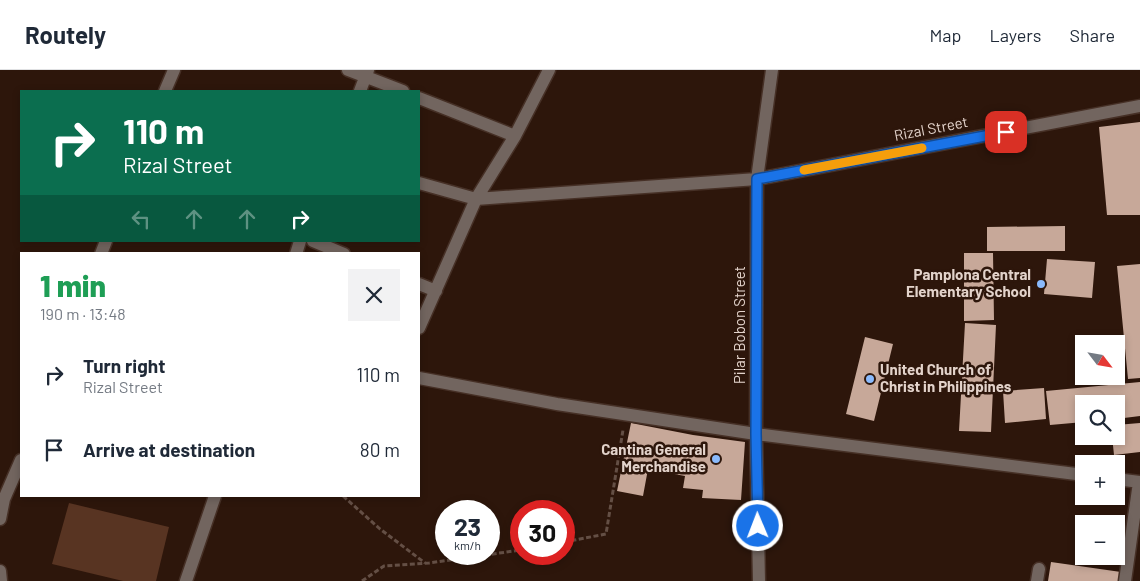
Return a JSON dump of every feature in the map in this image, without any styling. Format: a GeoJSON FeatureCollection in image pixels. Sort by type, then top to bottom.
{"type":"FeatureCollection","features":[{"type":"Feature","properties":{"kind":"street"},"geometry":{"type":"LineString","coordinates":[[165,90],[174,70]]}},
{"type":"Feature","properties":{"kind":"street"},"geometry":{"type":"LineString","coordinates":[[348,70],[367,73],[401,90]]}},
{"type":"Feature","properties":{"kind":"street"},"geometry":{"type":"LineString","coordinates":[[420,326],[476,199],[515,136],[549,70]]}},
{"type":"Feature","properties":{"kind":"street","name":"Pilar Bobon Street"},"geometry":{"type":"LineString","coordinates":[[758,581],[756,434],[757,179],[772,70]]}},
{"type":"Feature","properties":{"kind":"street"},"geometry":{"type":"LineString","coordinates":[[360,90],[367,73]]}},
{"type":"Feature","properties":{"kind":"street"},"geometry":{"type":"LineString","coordinates":[[420,98],[515,136]]}},
{"type":"Feature","properties":{"kind":"street","name":"Rizal Street"},"geometry":{"type":"LineString","coordinates":[[420,183],[476,199],[757,179],[1140,106]]}},
{"type":"Feature","properties":{"kind":"street"},"geometry":{"type":"LineString","coordinates":[[315,242],[339,252]]}},
{"type":"Feature","properties":{"kind":"street"},"geometry":{"type":"LineString","coordinates":[[420,284],[436,291]]}},
{"type":"Feature","properties":{"kind":"street"},"geometry":{"type":"LineString","coordinates":[[420,378],[625,415],[756,434],[1075,474]]}},
{"type":"Feature","properties":{"kind":"street"},"geometry":{"type":"LineString","coordinates":[[0,519],[4,499],[20,462]]}},
{"type":"Feature","properties":{"kind":"street"},"geometry":{"type":"LineString","coordinates":[[1125,480],[1140,482],[1125,581]]}},
{"type":"Feature","properties":{"kind":"street"},"geometry":{"type":"LineString","coordinates":[[186,581],[215,497]]}},
{"type":"Feature","properties":{"kind":"street"},"geometry":{"type":"LineString","coordinates":[[0,571],[1,581]]}},
{"type":"Feature","properties":{"kind":"path"},"geometry":{"type":"LineString","coordinates":[[575,540],[606,534],[625,415]]}},
{"type":"Feature","properties":{"kind":"path"},"geometry":{"type":"LineString","coordinates":[[344,497],[380,529],[426,564]]}},
{"type":"Feature","properties":{"kind":"path"},"geometry":{"type":"LineString","coordinates":[[362,581],[384,566],[426,564],[510,552]]}},
{"type":"Feature","properties":{"kind":"shaded area"},"geometry":{"type":"Polygon","coordinates":[[[69,503],[169,527],[156,581],[123,581],[52,564],[69,503]]]}},
{"type":"Feature","properties":{"kind":"building"},"geometry":{"type":"Polygon","coordinates":[[[1140,122],[1140,215],[1107,215],[1099,127],[1140,122]]]}},
{"type":"Feature","properties":{"kind":"building"},"geometry":{"type":"Polygon","coordinates":[[[1065,226],[1065,251],[987,251],[987,227],[1065,226]]]}},
{"type":"Feature","properties":{"kind":"building"},"geometry":{"type":"Polygon","coordinates":[[[964,253],[993,253],[994,320],[964,321],[964,253]]]}},
{"type":"Feature","properties":{"kind":"building"},"geometry":{"type":"Polygon","coordinates":[[[1047,259],[1095,262],[1092,298],[1044,294],[1047,259]]]}},
{"type":"Feature","properties":{"kind":"building"},"geometry":{"type":"Polygon","coordinates":[[[1140,264],[1140,378],[1128,379],[1117,266],[1140,264]]]}},
{"type":"Feature","properties":{"kind":"building"},"geometry":{"type":"Polygon","coordinates":[[[965,323],[996,325],[991,432],[959,431],[965,323]]]}},
{"type":"Feature","properties":{"kind":"building","name":"United Church of Christ in Philippines"},"geometry":{"type":"Polygon","coordinates":[[[865,337],[893,344],[874,421],[846,414],[865,337]]]}},
{"type":"Feature","properties":{"kind":"building"},"geometry":{"type":"Polygon","coordinates":[[[1140,382],[1140,416],[1125,418],[1125,395],[1075,395],[1075,423],[1050,425],[1046,391],[1125,385],[1125,383],[1140,382]]]}},
{"type":"Feature","properties":{"kind":"building"},"geometry":{"type":"Polygon","coordinates":[[[1044,388],[1046,419],[1005,423],[1003,391],[1044,388]]]}},
{"type":"Feature","properties":{"kind":"building"},"geometry":{"type":"Polygon","coordinates":[[[631,423],[693,435],[745,442],[741,500],[702,498],[703,490],[683,488],[685,476],[648,469],[643,496],[617,491],[631,423]]]}},
{"type":"Feature","properties":{"kind":"building"},"geometry":{"type":"Polygon","coordinates":[[[1140,423],[1140,452],[1114,455],[1113,445],[1125,445],[1125,424],[1140,423]]]}},
{"type":"Feature","properties":{"kind":"building"},"geometry":{"type":"Polygon","coordinates":[[[1051,562],[1121,572],[1120,581],[1048,581],[1051,562]]]}},
{"type":"Feature","properties":{"kind":"slow traffic"},"geometry":{"type":"LineString","coordinates":[[804,170],[922,148]]}},
{"type":"Feature","properties":{"kind":"place","name":"Pamplona Central Elementary School"},"geometry":{"type":"Point","coordinates":[1041,284]}},
{"type":"Feature","properties":{"kind":"place","name":"United Church of Christ in Philippines"},"geometry":{"type":"Point","coordinates":[870,379]}},
{"type":"Feature","properties":{"kind":"place","name":"Cantina General Merchandise"},"geometry":{"type":"Point","coordinates":[716,459]}},
{"type":"Feature","properties":{"kind":"route"},"geometry":{"type":"LineString","coordinates":[[758,526],[756,434],[757,179],[1006,132]]}}]}
